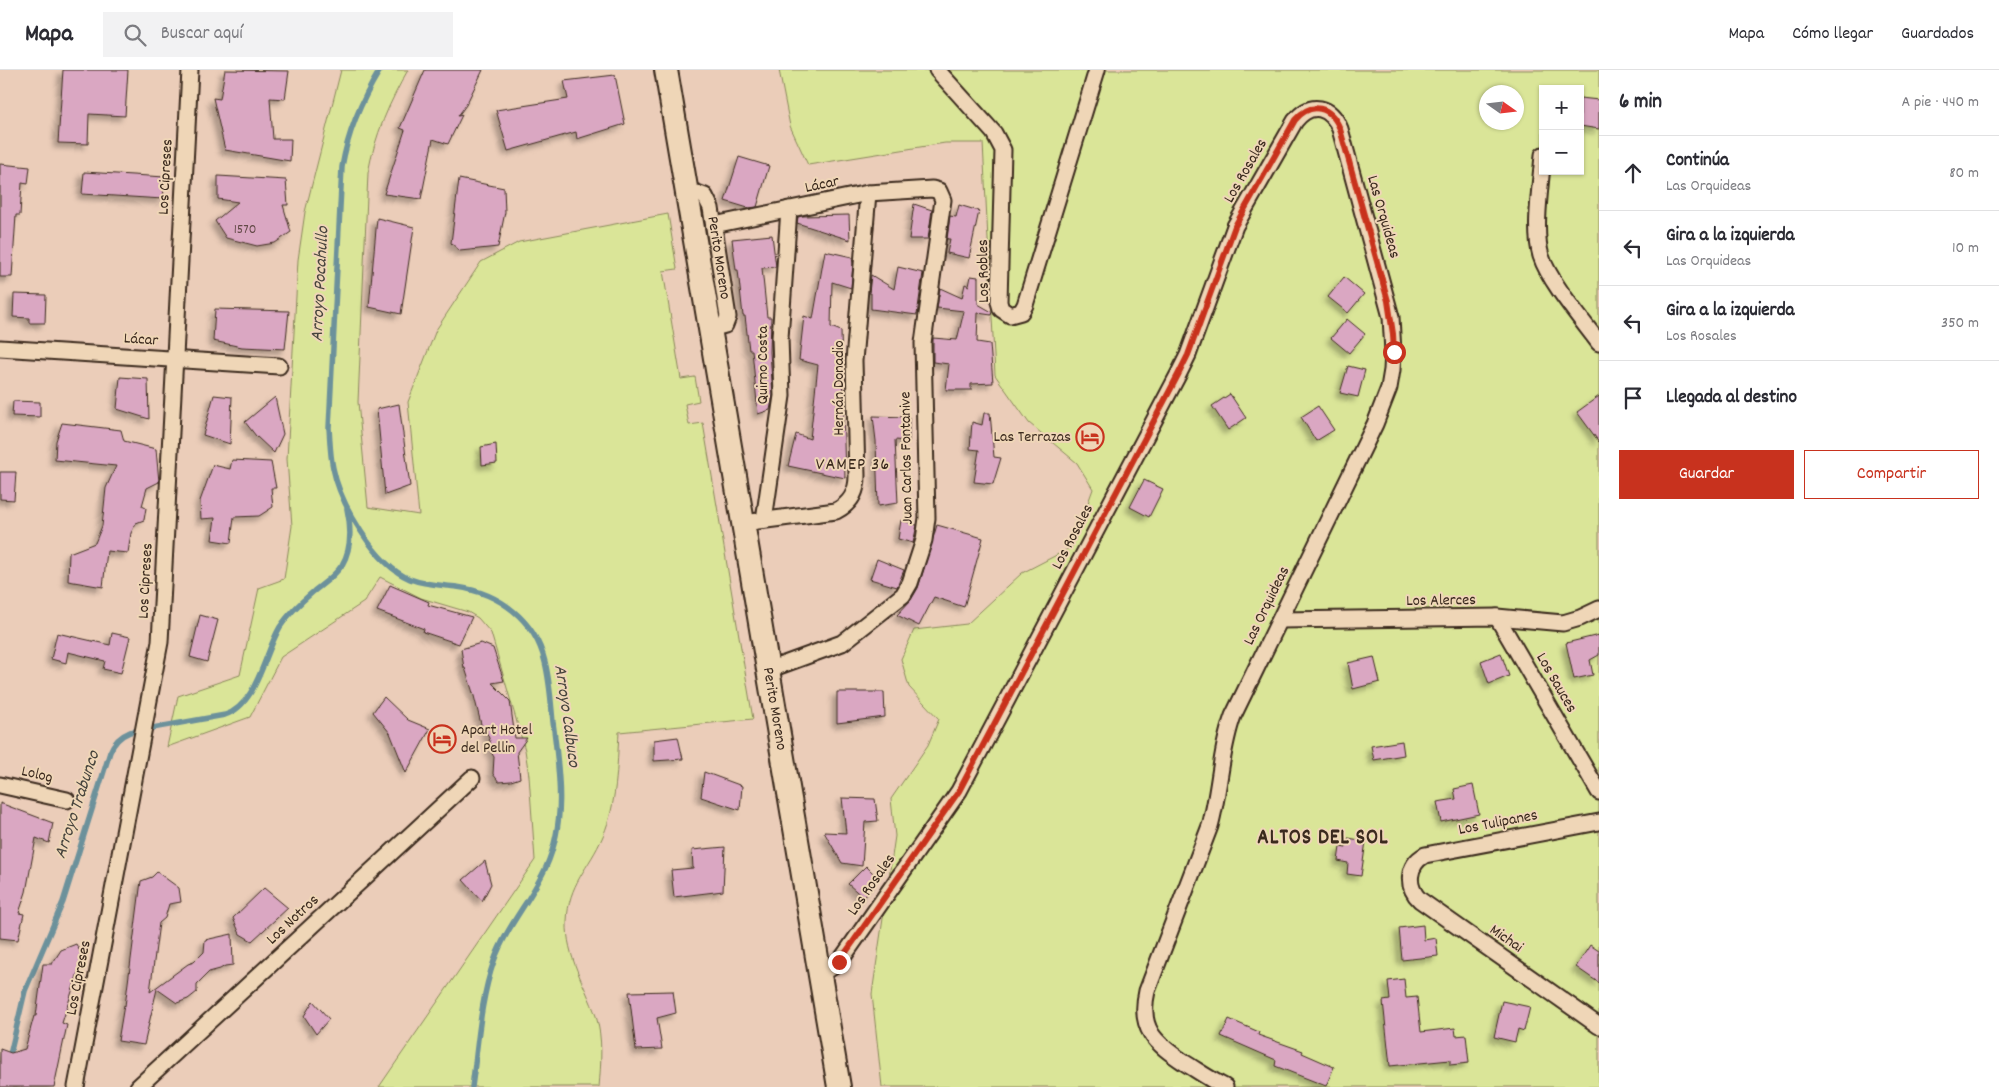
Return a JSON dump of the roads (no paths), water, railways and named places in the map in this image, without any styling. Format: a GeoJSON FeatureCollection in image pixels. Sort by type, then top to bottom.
{"type":"FeatureCollection","features":[{"type":"Feature","properties":{"kind":"main road","name":"Perito Moreno"},"geometry":{"type":"LineString","coordinates":[[666,70],[710,329],[754,521],[768,670],[839,1087]]}},
{"type":"Feature","properties":{"kind":"street","name":"Los Cipreses"},"geometry":{"type":"LineString","coordinates":[[76,1087],[160,642],[190,70]]}},
{"type":"Feature","properties":{"kind":"street","name":"Los Robles"},"geometry":{"type":"LineString","coordinates":[[937,70],[994,133],[1003,150],[998,302],[1003,312],[1010,315],[1021,312],[1025,305],[1097,70]]}},
{"type":"Feature","properties":{"kind":"street","name":"Los Rosales"},"geometry":{"type":"LineString","coordinates":[[820,972],[835,965],[843,957],[959,791],[1181,370],[1231,236],[1244,208],[1299,116],[1303,112],[1314,108],[1326,111]]}},
{"type":"Feature","properties":{"kind":"street","name":"Las Orquideas"},"geometry":{"type":"LineString","coordinates":[[1225,1087],[1158,1044],[1146,1025],[1144,1002],[1150,981],[1210,826],[1217,798],[1225,742],[1233,716],[1376,424],[1389,388],[1393,360],[1393,334],[1388,301],[1340,129],[1335,118],[1326,111]]}},
{"type":"Feature","properties":{"kind":"street"},"geometry":{"type":"LineString","coordinates":[[1542,175],[1538,230],[1541,256],[1552,278],[1599,343]]}},
{"type":"Feature","properties":{"kind":"street","name":"Lácar"},"geometry":{"type":"LineString","coordinates":[[714,225],[868,193],[928,188],[939,191]]}},
{"type":"Feature","properties":{"kind":"street","name":"Perito Moreno"},"geometry":{"type":"LineString","coordinates":[[686,189],[701,194],[708,199],[714,225],[728,317],[724,325],[710,329]]}},
{"type":"Feature","properties":{"kind":"street","name":"Juan Carlos Fontanive"},"geometry":{"type":"LineString","coordinates":[[768,670],[842,643],[903,596],[910,583],[924,540],[927,518],[923,343],[943,204],[939,191]]}},
{"type":"Feature","properties":{"kind":"street","name":"Hernán Donadio"},"geometry":{"type":"LineString","coordinates":[[754,521],[836,511],[846,505],[856,488],[854,366],[868,193]]}},
{"type":"Feature","properties":{"kind":"street","name":"Quirno Costa"},"geometry":{"type":"LineString","coordinates":[[754,521],[782,396],[780,330],[789,209]]}},
{"type":"Feature","properties":{"kind":"street","name":"Lácar"},"geometry":{"type":"LineString","coordinates":[[0,348],[279,366]]}},
{"type":"Feature","properties":{"kind":"street","name":"Los Alerces"},"geometry":{"type":"LineString","coordinates":[[1280,620],[1498,618],[1563,623],[1580,618],[1599,609]]}},
{"type":"Feature","properties":{"kind":"street","name":"Los Sauces"},"geometry":{"type":"LineString","coordinates":[[1498,618],[1599,792]]}},
{"type":"Feature","properties":{"kind":"street","name":"Los Notros"},"geometry":{"type":"LineString","coordinates":[[138,1087],[472,778]]}},
{"type":"Feature","properties":{"kind":"street","name":"Lolog"},"geometry":{"type":"LineString","coordinates":[[0,785],[67,800]]}},
{"type":"Feature","properties":{"kind":"street","name":"Los Tulipanes"},"geometry":{"type":"LineString","coordinates":[[1411,871],[1419,858],[1425,855],[1599,822]]}},
{"type":"Feature","properties":{"kind":"street","name":"Michai"},"geometry":{"type":"LineString","coordinates":[[1411,871],[1410,888],[1420,900],[1599,1026]]}},
{"type":"Feature","properties":{"kind":"waterway","name":"Arroyo Calbuco"},"geometry":{"type":"LineString","coordinates":[[380,70],[356,117],[342,167],[329,428],[333,468],[351,515],[372,547],[397,572],[416,581],[473,590],[487,595],[513,611],[533,633],[545,662],[549,684],[559,777],[559,813],[553,849],[540,879],[505,937],[494,961],[482,1007],[472,1087]]}},
{"type":"Feature","properties":{"kind":"waterway","name":"Arroyo Trabunco"},"geometry":{"type":"LineString","coordinates":[[9,1059],[25,991],[63,902],[113,745],[120,737],[130,732],[225,715],[245,701],[252,690],[280,627],[291,612],[333,576],[342,565],[348,552],[350,537],[347,509]]}},
{"type":"Feature","properties":{"kind":"place","name":"Las Terrazas"},"geometry":{"type":"Point","coordinates":[1090,437]}},
{"type":"Feature","properties":{"kind":"place","name":"Apart Hotel del Pellin"},"geometry":{"type":"Point","coordinates":[442,739]}},
{"type":"Feature","properties":{"kind":"district","name":"VAMEP 36"},"geometry":{"type":"Point","coordinates":[853,465]}},
{"type":"Feature","properties":{"kind":"district","name":"ALTOS DEL SOL"},"geometry":{"type":"Point","coordinates":[1323,839]}},
{"type":"Feature","properties":{"kind":"water label","name":"Arroyo Pocahullo"},"geometry":{"type":"Point","coordinates":[321,284]}}]}
